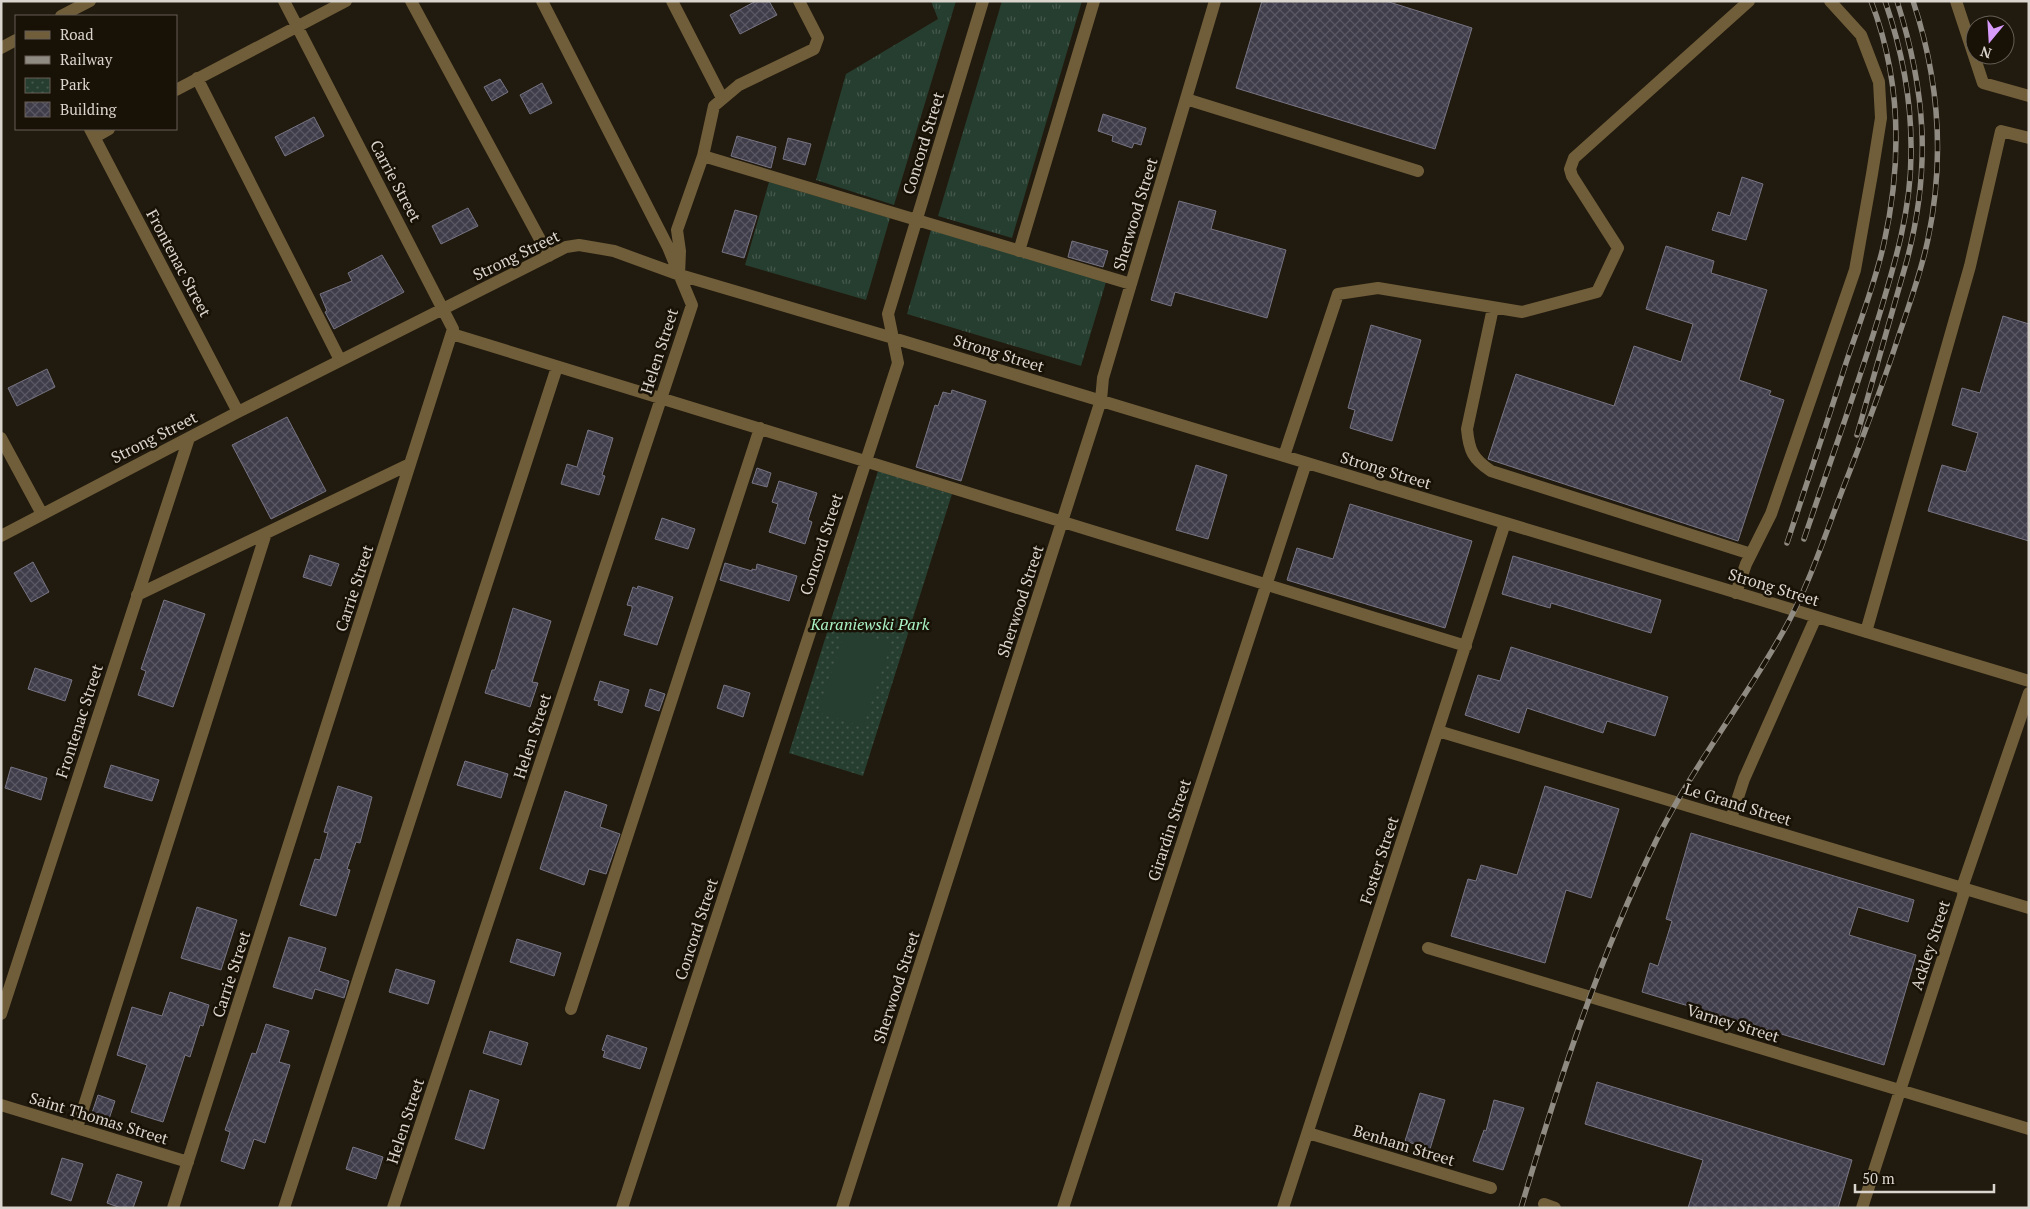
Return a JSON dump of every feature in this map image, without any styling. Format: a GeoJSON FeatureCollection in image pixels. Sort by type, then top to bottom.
{"type":"FeatureCollection","features":[{"type":"Feature","properties":{"kind":"street"},"geometry":{"type":"LineString","coordinates":[[63,15],[90,1]]}},
{"type":"Feature","properties":{"kind":"street","name":"Carrie Street"},"geometry":{"type":"LineString","coordinates":[[173,1208],[454,329],[284,1]]}},
{"type":"Feature","properties":{"kind":"street"},"geometry":{"type":"LineString","coordinates":[[178,89],[346,1]]}},
{"type":"Feature","properties":{"kind":"street"},"geometry":{"type":"LineString","coordinates":[[411,1],[549,256]]}},
{"type":"Feature","properties":{"kind":"street","name":"Helen Street"},"geometry":{"type":"LineString","coordinates":[[394,1208],[692,304],[668,246],[542,1]]}},
{"type":"Feature","properties":{"kind":"street"},"geometry":{"type":"LineString","coordinates":[[672,1],[722,98]]}},
{"type":"Feature","properties":{"kind":"street"},"geometry":{"type":"LineString","coordinates":[[679,275],[680,251],[678,230],[703,156],[712,110],[722,98],[739,85],[814,48],[818,38],[799,1]]}},
{"type":"Feature","properties":{"kind":"street","name":"Concord Street"},"geometry":{"type":"LineString","coordinates":[[622,1208],[898,362],[888,314],[983,1]]}},
{"type":"Feature","properties":{"kind":"street"},"geometry":{"type":"LineString","coordinates":[[1019,251],[1094,1]]}},
{"type":"Feature","properties":{"kind":"street","name":"Sherwood Street"},"geometry":{"type":"LineString","coordinates":[[842,1208],[1101,400],[1103,378],[1215,1]]}},
{"type":"Feature","properties":{"kind":"street"},"geometry":{"type":"LineString","coordinates":[[1284,456],[1338,294],[1378,288],[1522,312],[1597,292],[1618,248],[1572,176],[1570,169],[1574,158],[1749,1]]}},
{"type":"Feature","properties":{"kind":"street"},"geometry":{"type":"LineString","coordinates":[[1736,593],[1750,554],[1771,514],[1855,270],[1880,118],[1879,82],[1861,35],[1830,1]]}},
{"type":"Feature","properties":{"kind":"street"},"geometry":{"type":"LineString","coordinates":[[1956,1],[1983,83],[2029,96]]}},
{"type":"Feature","properties":{"kind":"street"},"geometry":{"type":"LineString","coordinates":[[1,42],[2,48],[15,41]]}},
{"type":"Feature","properties":{"kind":"street"},"geometry":{"type":"LineString","coordinates":[[197,78],[340,360]]}},
{"type":"Feature","properties":{"kind":"street"},"geometry":{"type":"LineString","coordinates":[[1186,99],[1418,172]]}},
{"type":"Feature","properties":{"kind":"street"},"geometry":{"type":"LineString","coordinates":[[92,133],[105,130]]}},
{"type":"Feature","properties":{"kind":"street"},"geometry":{"type":"LineString","coordinates":[[1866,632],[1970,266],[2001,130],[2029,138]]}},
{"type":"Feature","properties":{"kind":"street","name":"Frontenac Street"},"geometry":{"type":"LineString","coordinates":[[92,133],[238,412]]}},
{"type":"Feature","properties":{"kind":"street"},"geometry":{"type":"LineString","coordinates":[[703,156],[1131,284]]}},
{"type":"Feature","properties":{"kind":"street","name":"Strong Street"},"geometry":{"type":"LineString","coordinates":[[1,536],[340,360],[566,247],[579,245],[614,252],[679,275],[1101,400],[2029,681]]}},
{"type":"Feature","properties":{"kind":"street"},"geometry":{"type":"LineString","coordinates":[[1493,308],[1467,429],[1468,443],[1477,462],[1491,472],[1750,554]]}},
{"type":"Feature","properties":{"kind":"street"},"geometry":{"type":"LineString","coordinates":[[452,334],[1466,646]]}},
{"type":"Feature","properties":{"kind":"street"},"geometry":{"type":"LineString","coordinates":[[284,1208],[557,367]]}},
{"type":"Feature","properties":{"kind":"street"},"geometry":{"type":"LineString","coordinates":[[570,1009],[760,428]]}},
{"type":"Feature","properties":{"kind":"street"},"geometry":{"type":"LineString","coordinates":[[1,438],[42,514]]}},
{"type":"Feature","properties":{"kind":"street","name":"Frontenac Street"},"geometry":{"type":"LineString","coordinates":[[1,1014],[188,438]]}},
{"type":"Feature","properties":{"kind":"street","name":"Girardin Street"},"geometry":{"type":"LineString","coordinates":[[1063,1208],[1306,462]]}},
{"type":"Feature","properties":{"kind":"street"},"geometry":{"type":"LineString","coordinates":[[137,595],[410,464]]}},
{"type":"Feature","properties":{"kind":"street","name":"Foster Street"},"geometry":{"type":"LineString","coordinates":[[1283,1208],[1505,523]]}},
{"type":"Feature","properties":{"kind":"street"},"geometry":{"type":"LineString","coordinates":[[77,1128],[266,533]]}},
{"type":"Feature","properties":{"kind":"street"},"geometry":{"type":"LineString","coordinates":[[1731,819],[1744,779],[1816,617]]}},
{"type":"Feature","properties":{"kind":"street","name":"Ackley Street"},"geometry":{"type":"LineString","coordinates":[[1862,1208],[1964,889],[1964,882],[2029,693]]}},
{"type":"Feature","properties":{"kind":"street","name":"Le Grand Street"},"geometry":{"type":"LineString","coordinates":[[1438,731],[2029,908]]}},
{"type":"Feature","properties":{"kind":"street","name":"Varney Street"},"geometry":{"type":"LineString","coordinates":[[1428,948],[2029,1129]]}},
{"type":"Feature","properties":{"kind":"street","name":"Saint Thomas Street"},"geometry":{"type":"LineString","coordinates":[[1,1104],[188,1162]]}},
{"type":"Feature","properties":{"kind":"street","name":"Benham Street"},"geometry":{"type":"LineString","coordinates":[[1308,1133],[1491,1188]]}},
{"type":"Feature","properties":{"kind":"green space"},"geometry":{"type":"Polygon","coordinates":[[[931,1],[956,1],[894,205],[816,180],[846,74],[938,19],[931,1]]]}},
{"type":"Feature","properties":{"kind":"green space"},"geometry":{"type":"Polygon","coordinates":[[[1002,1],[1082,1],[1012,238],[938,216],[1002,1]]]}},
{"type":"Feature","properties":{"kind":"green space"},"geometry":{"type":"Polygon","coordinates":[[[769,182],[890,218],[866,300],[745,265],[769,182]]]}},
{"type":"Feature","properties":{"kind":"green space"},"geometry":{"type":"Polygon","coordinates":[[[931,230],[1106,282],[1081,366],[907,314],[931,230]]]}},
{"type":"Feature","properties":{"kind":"green space","name":"Karaniewski Park"},"geometry":{"type":"Polygon","coordinates":[[[878,471],[952,494],[863,776],[789,753],[878,471]]]}},
{"type":"Feature","properties":{"kind":"green space"},"geometry":{"type":"Polygon","coordinates":[[[846,629],[891,644],[863,727],[818,712],[846,629]]]}},
{"type":"Feature","properties":{"kind":"building"},"geometry":{"type":"Polygon","coordinates":[[[756,1],[769,1],[777,15],[740,34],[730,15],[756,1]]]}},
{"type":"Feature","properties":{"kind":"building"},"geometry":{"type":"Polygon","coordinates":[[[1262,1],[1386,1],[1472,28],[1435,149],[1236,88],[1262,1]]]}},
{"type":"Feature","properties":{"kind":"building"},"geometry":{"type":"Polygon","coordinates":[[[500,79],[508,92],[492,101],[484,87],[500,79]]]}},
{"type":"Feature","properties":{"kind":"building"},"geometry":{"type":"Polygon","coordinates":[[[542,83],[552,103],[530,114],[520,95],[542,83]]]}},
{"type":"Feature","properties":{"kind":"building"},"geometry":{"type":"Polygon","coordinates":[[[1103,114],[1146,128],[1141,145],[1134,143],[1132,148],[1112,141],[1113,136],[1098,131],[1103,114]]]}},
{"type":"Feature","properties":{"kind":"building"},"geometry":{"type":"Polygon","coordinates":[[[314,117],[324,136],[285,156],[275,137],[314,117]]]}},
{"type":"Feature","properties":{"kind":"building"},"geometry":{"type":"Polygon","coordinates":[[[737,136],[776,147],[771,168],[731,156],[737,136]]]}},
{"type":"Feature","properties":{"kind":"building"},"geometry":{"type":"Polygon","coordinates":[[[788,138],[811,144],[805,165],[783,159],[788,138]]]}},
{"type":"Feature","properties":{"kind":"building"},"geometry":{"type":"Polygon","coordinates":[[[1742,177],[1763,184],[1746,240],[1712,230],[1718,212],[1730,216],[1742,177]]]}},
{"type":"Feature","properties":{"kind":"building"},"geometry":{"type":"Polygon","coordinates":[[[1179,201],[1216,211],[1211,229],[1286,250],[1267,318],[1175,292],[1171,306],[1151,300],[1179,201]]]}},
{"type":"Feature","properties":{"kind":"building"},"geometry":{"type":"Polygon","coordinates":[[[468,208],[478,226],[441,244],[432,226],[468,208]]]}},
{"type":"Feature","properties":{"kind":"building"},"geometry":{"type":"Polygon","coordinates":[[[735,210],[757,216],[744,258],[722,252],[735,210]]]}},
{"type":"Feature","properties":{"kind":"building"},"geometry":{"type":"Polygon","coordinates":[[[1072,241],[1108,251],[1103,267],[1068,257],[1072,241]]]}},
{"type":"Feature","properties":{"kind":"building"},"geometry":{"type":"Polygon","coordinates":[[[1666,246],[1714,261],[1711,273],[1767,290],[1739,380],[1771,391],[1769,395],[1784,400],[1738,541],[1488,459],[1516,374],[1614,406],[1634,346],[1681,362],[1693,324],[1646,309],[1666,246]]]}},
{"type":"Feature","properties":{"kind":"building"},"geometry":{"type":"Polygon","coordinates":[[[382,255],[404,292],[334,329],[325,312],[327,311],[320,294],[352,281],[348,273],[382,255]]]}},
{"type":"Feature","properties":{"kind":"building"},"geometry":{"type":"Polygon","coordinates":[[[2003,316],[2029,324],[2029,541],[1928,511],[1942,465],[1966,472],[1978,433],[1952,425],[1962,388],[1980,393],[2003,316]]]}},
{"type":"Feature","properties":{"kind":"building"},"geometry":{"type":"Polygon","coordinates":[[[1371,325],[1421,340],[1392,441],[1350,428],[1355,410],[1348,408],[1371,325]]]}},
{"type":"Feature","properties":{"kind":"building"},"geometry":{"type":"Polygon","coordinates":[[[47,369],[55,387],[17,406],[8,388],[47,369]]]}},
{"type":"Feature","properties":{"kind":"building"},"geometry":{"type":"Polygon","coordinates":[[[952,390],[986,401],[961,481],[916,467],[935,405],[938,406],[943,392],[951,394],[952,390]]]}},
{"type":"Feature","properties":{"kind":"building"},"geometry":{"type":"Polygon","coordinates":[[[287,417],[326,491],[271,519],[232,445],[287,417]]]}},
{"type":"Feature","properties":{"kind":"building"},"geometry":{"type":"Polygon","coordinates":[[[588,430],[613,438],[602,475],[605,476],[599,495],[561,484],[567,464],[577,467],[588,430]]]}},
{"type":"Feature","properties":{"kind":"building"},"geometry":{"type":"Polygon","coordinates":[[[1196,465],[1227,475],[1208,539],[1176,530],[1196,465]]]}},
{"type":"Feature","properties":{"kind":"building"},"geometry":{"type":"Polygon","coordinates":[[[757,468],[771,473],[767,487],[752,483],[757,468]]]}},
{"type":"Feature","properties":{"kind":"building"},"geometry":{"type":"Polygon","coordinates":[[[779,481],[817,493],[808,520],[812,522],[805,544],[769,532],[778,504],[772,502],[779,481]]]}},
{"type":"Feature","properties":{"kind":"building"},"geometry":{"type":"Polygon","coordinates":[[[1350,504],[1472,541],[1445,628],[1287,580],[1297,548],[1333,559],[1350,504]]]}},
{"type":"Feature","properties":{"kind":"building"},"geometry":{"type":"Polygon","coordinates":[[[662,518],[695,529],[688,549],[655,539],[662,518]]]}},
{"type":"Feature","properties":{"kind":"building"},"geometry":{"type":"Polygon","coordinates":[[[310,555],[339,564],[331,586],[303,577],[310,555]]]}},
{"type":"Feature","properties":{"kind":"building"},"geometry":{"type":"Polygon","coordinates":[[[1513,556],[1661,600],[1651,633],[1551,603],[1550,608],[1502,594],[1513,556]]]}},
{"type":"Feature","properties":{"kind":"building"},"geometry":{"type":"Polygon","coordinates":[[[33,562],[49,592],[31,602],[14,573],[33,562]]]}},
{"type":"Feature","properties":{"kind":"building"},"geometry":{"type":"Polygon","coordinates":[[[725,563],[752,571],[752,569],[756,570],[757,564],[797,576],[789,601],[720,580],[725,563]]]}},
{"type":"Feature","properties":{"kind":"building"},"geometry":{"type":"Polygon","coordinates":[[[638,586],[673,597],[657,645],[624,635],[632,609],[632,606],[627,605],[633,587],[637,589],[638,586]]]}},
{"type":"Feature","properties":{"kind":"building"},"geometry":{"type":"Polygon","coordinates":[[[164,600],[205,614],[173,707],[138,695],[146,671],[141,669],[164,600]]]}},
{"type":"Feature","properties":{"kind":"building"},"geometry":{"type":"Polygon","coordinates":[[[513,608],[551,621],[532,682],[538,683],[530,707],[485,693],[492,670],[495,670],[513,608]]]}},
{"type":"Feature","properties":{"kind":"building"},"geometry":{"type":"Polygon","coordinates":[[[1511,647],[1668,697],[1655,736],[1607,721],[1603,733],[1527,708],[1519,733],[1465,715],[1478,675],[1500,681],[1511,647]]]}},
{"type":"Feature","properties":{"kind":"building"},"geometry":{"type":"Polygon","coordinates":[[[35,668],[72,680],[65,701],[28,689],[35,668]]]}},
{"type":"Feature","properties":{"kind":"building"},"geometry":{"type":"Polygon","coordinates":[[[600,681],[629,690],[622,713],[598,705],[599,701],[594,700],[600,681]]]}},
{"type":"Feature","properties":{"kind":"building"},"geometry":{"type":"Polygon","coordinates":[[[724,685],[750,693],[743,717],[717,708],[724,685]]]}},
{"type":"Feature","properties":{"kind":"building"},"geometry":{"type":"Polygon","coordinates":[[[650,689],[665,694],[659,711],[645,706],[650,689]]]}},
{"type":"Feature","properties":{"kind":"building"},"geometry":{"type":"Polygon","coordinates":[[[465,761],[508,774],[501,798],[457,785],[465,761]]]}},
{"type":"Feature","properties":{"kind":"building"},"geometry":{"type":"Polygon","coordinates":[[[111,765],[159,780],[152,801],[104,787],[111,765]]]}},
{"type":"Feature","properties":{"kind":"building"},"geometry":{"type":"Polygon","coordinates":[[[11,767],[47,778],[41,800],[5,788],[11,767]]]}},
{"type":"Feature","properties":{"kind":"building"},"geometry":{"type":"Polygon","coordinates":[[[338,786],[372,797],[360,843],[356,842],[347,869],[350,870],[336,916],[300,905],[315,859],[320,860],[328,833],[324,832],[338,786]]]}},
{"type":"Feature","properties":{"kind":"building"},"geometry":{"type":"Polygon","coordinates":[[[1545,786],[1619,809],[1591,898],[1566,890],[1545,963],[1451,936],[1468,879],[1476,881],[1481,865],[1517,875],[1545,786]]]}},
{"type":"Feature","properties":{"kind":"building"},"geometry":{"type":"Polygon","coordinates":[[[565,791],[607,805],[600,827],[620,834],[606,874],[589,869],[584,885],[540,869],[565,791]]]}},
{"type":"Feature","properties":{"kind":"building"},"geometry":{"type":"Polygon","coordinates":[[[1691,833],[1914,900],[1908,922],[1858,907],[1849,935],[1916,955],[1884,1065],[1642,992],[1650,963],[1658,966],[1672,921],[1666,919],[1691,833]]]}},
{"type":"Feature","properties":{"kind":"building"},"geometry":{"type":"Polygon","coordinates":[[[197,907],[237,920],[221,970],[181,958],[197,907]]]}},
{"type":"Feature","properties":{"kind":"building"},"geometry":{"type":"Polygon","coordinates":[[[289,937],[326,948],[319,971],[349,981],[344,998],[315,989],[312,999],[273,987],[289,937]]]}},
{"type":"Feature","properties":{"kind":"building"},"geometry":{"type":"Polygon","coordinates":[[[517,939],[561,953],[554,976],[510,962],[517,939]]]}},
{"type":"Feature","properties":{"kind":"building"},"geometry":{"type":"Polygon","coordinates":[[[396,969],[435,981],[428,1004],[389,992],[396,969]]]}},
{"type":"Feature","properties":{"kind":"building"},"geometry":{"type":"Polygon","coordinates":[[[170,992],[209,1005],[203,1026],[200,1025],[190,1057],[185,1055],[163,1122],[131,1112],[147,1065],[117,1055],[132,1007],[162,1016],[170,992]]]}},
{"type":"Feature","properties":{"kind":"building"},"geometry":{"type":"Polygon","coordinates":[[[266,1024],[289,1031],[279,1062],[290,1065],[265,1143],[254,1139],[244,1169],[221,1161],[230,1132],[225,1130],[252,1053],[256,1054],[266,1024]]]}},
{"type":"Feature","properties":{"kind":"building"},"geometry":{"type":"Polygon","coordinates":[[[490,1031],[528,1043],[521,1065],[483,1053],[490,1031]]]}},
{"type":"Feature","properties":{"kind":"building"},"geometry":{"type":"Polygon","coordinates":[[[607,1035],[647,1048],[640,1069],[603,1057],[605,1051],[602,1050],[607,1035]]]}},
{"type":"Feature","properties":{"kind":"building"},"geometry":{"type":"Polygon","coordinates":[[[1597,1082],[1852,1160],[1838,1208],[1688,1208],[1703,1160],[1585,1124],[1597,1082]]]}},
{"type":"Feature","properties":{"kind":"building"},"geometry":{"type":"Polygon","coordinates":[[[470,1090],[499,1100],[484,1149],[455,1139],[470,1090]]]}},
{"type":"Feature","properties":{"kind":"building"},"geometry":{"type":"Polygon","coordinates":[[[1420,1093],[1445,1100],[1430,1149],[1405,1141],[1420,1093]]]}},
{"type":"Feature","properties":{"kind":"building"},"geometry":{"type":"Polygon","coordinates":[[[98,1095],[115,1101],[109,1119],[92,1113],[98,1095]]]}},
{"type":"Feature","properties":{"kind":"building"},"geometry":{"type":"Polygon","coordinates":[[[1494,1100],[1524,1108],[1503,1170],[1473,1161],[1484,1130],[1486,1131],[1494,1100]]]}},
{"type":"Feature","properties":{"kind":"building"},"geometry":{"type":"Polygon","coordinates":[[[353,1147],[383,1157],[376,1179],[346,1169],[353,1147]]]}},
{"type":"Feature","properties":{"kind":"building"},"geometry":{"type":"Polygon","coordinates":[[[62,1158],[83,1164],[71,1201],[51,1194],[62,1158]]]}},
{"type":"Feature","properties":{"kind":"building"},"geometry":{"type":"Polygon","coordinates":[[[117,1174],[142,1182],[133,1208],[121,1208],[107,1203],[117,1174]]]}},
{"type":"Feature","properties":{"kind":"railway"},"geometry":{"type":"LineString","coordinates":[[1787,543],[1871,289],[1890,213],[1896,151],[1893,90],[1881,30],[1871,1]]}},
{"type":"Feature","properties":{"kind":"railway"},"geometry":{"type":"LineString","coordinates":[[1804,539],[1879,316],[1905,216],[1910,175],[1910,115],[1901,57],[1885,1]]}},
{"type":"Feature","properties":{"kind":"railway"},"geometry":{"type":"LineString","coordinates":[[1857,435],[1907,260],[1920,194],[1922,130],[1919,99],[1907,34],[1897,1]]}},
{"type":"Feature","properties":{"kind":"railway"},"geometry":{"type":"LineString","coordinates":[[1521,1208],[1581,1021],[1635,885],[1670,814],[1768,657],[1803,592],[1874,406],[1914,289],[1928,239],[1933,209],[1938,149],[1934,89],[1922,30],[1913,1]]}}]}
